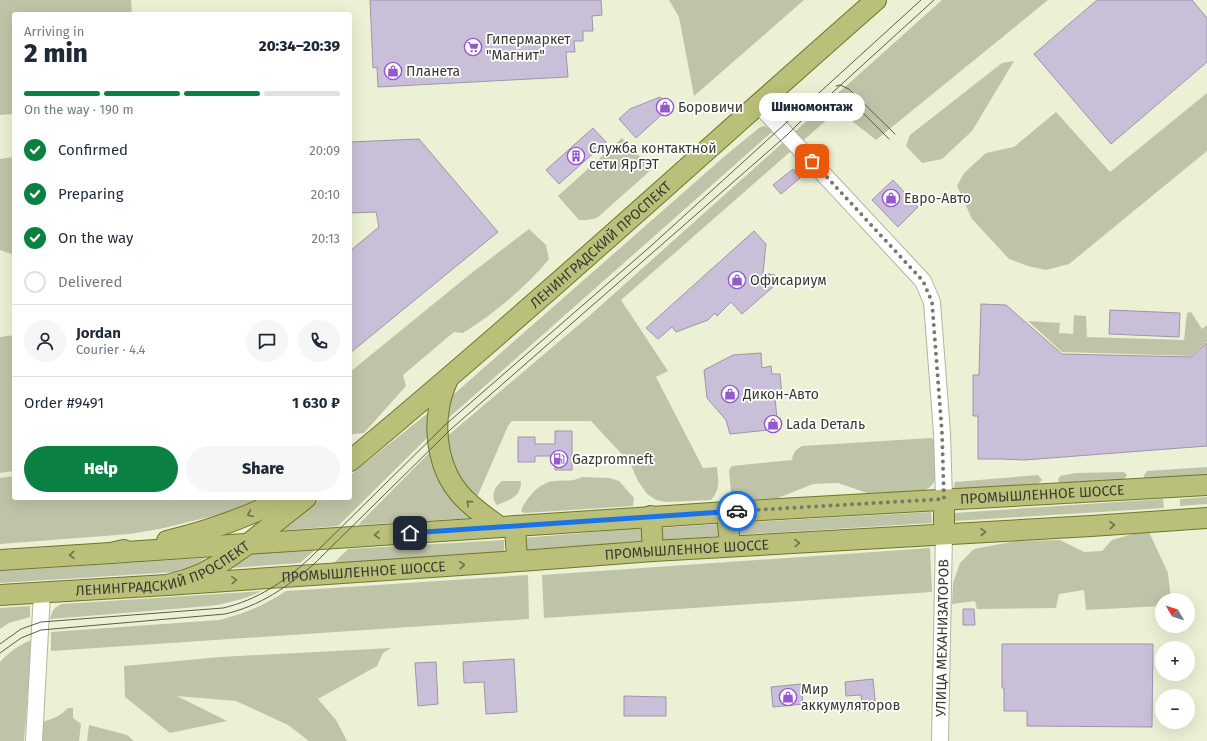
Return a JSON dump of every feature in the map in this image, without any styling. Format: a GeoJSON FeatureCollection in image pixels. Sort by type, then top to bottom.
{"type":"FeatureCollection","features":[{"type":"Feature","properties":{"kind":"main road","name":"ЛЕНИНГРАДСКИЙ ПРОСПЕКТ"},"geometry":{"type":"LineString","coordinates":[[352,459],[448,377],[876,0]]}},
{"type":"Feature","properties":{"kind":"main road"},"geometry":{"type":"LineString","coordinates":[[448,377],[439,406],[437,419],[439,448],[443,464],[448,476],[467,502],[507,526],[517,561]]}},
{"type":"Feature","properties":{"kind":"main road","name":"ЛЕНИНГРАДСКИЙ ПРОСПЕКТ"},"geometry":{"type":"LineString","coordinates":[[352,457],[376,439]]}},
{"type":"Feature","properties":{"kind":"main road","name":"ПРОМЫШЛЕННОЕ ШОССЕ"},"geometry":{"type":"LineString","coordinates":[[111,553],[651,516],[1207,485]]}},
{"type":"Feature","properties":{"kind":"main road"},"geometry":{"type":"LineString","coordinates":[[1172,488],[1173,521]]}},
{"type":"Feature","properties":{"kind":"main road"},"geometry":{"type":"LineString","coordinates":[[944,499],[944,534]]}},
{"type":"Feature","properties":{"kind":"main road","name":"ЛЕНИНГРАДСКИЙ ПРОСПЕКТ"},"geometry":{"type":"LineString","coordinates":[[0,560],[111,553],[179,538],[246,516],[281,500]]}},
{"type":"Feature","properties":{"kind":"main road","name":"ЛЕНИНГРАДСКИЙ ПРОСПЕКТ"},"geometry":{"type":"LineString","coordinates":[[0,595],[167,585],[185,580],[216,566],[248,544],[303,500]]}},
{"type":"Feature","properties":{"kind":"main road"},"geometry":{"type":"LineString","coordinates":[[727,512],[730,546]]}},
{"type":"Feature","properties":{"kind":"main road"},"geometry":{"type":"LineString","coordinates":[[651,516],[653,551]]}},
{"type":"Feature","properties":{"kind":"main road","name":"ПРОМЫШЛЕННОЕ ШОССЕ"},"geometry":{"type":"LineString","coordinates":[[167,585],[730,546],[1207,518]]}},
{"type":"Feature","properties":{"kind":"street"},"geometry":{"type":"LineString","coordinates":[[758,104],[923,281],[932,302],[942,433],[944,499]]}},
{"type":"Feature","properties":{"kind":"street","name":"УЛИЦА МЕХАНИЗАТОРОВ"},"geometry":{"type":"LineString","coordinates":[[940,741],[944,534]]}},
{"type":"Feature","properties":{"kind":"street"},"geometry":{"type":"LineString","coordinates":[[34,741],[42,593]]}},
{"type":"Feature","properties":{"kind":"green space"},"geometry":{"type":"Polygon","coordinates":[[[0,0],[131,0],[132,12],[12,12],[12,114],[0,115],[0,0]]]}},
{"type":"Feature","properties":{"kind":"green space"},"geometry":{"type":"Polygon","coordinates":[[[669,0],[804,0],[694,96],[679,17],[669,0]]]}},
{"type":"Feature","properties":{"kind":"green space"},"geometry":{"type":"Polygon","coordinates":[[[942,0],[1048,0],[876,140],[838,110],[621,300],[668,371],[656,377],[703,468],[717,467],[718,488],[711,500],[666,502],[656,500],[647,494],[638,481],[630,463],[591,421],[512,421],[508,426],[478,495],[473,498],[459,483],[445,438],[588,317],[942,0]]]}},
{"type":"Feature","properties":{"kind":"green space"},"geometry":{"type":"Polygon","coordinates":[[[1014,61],[972,131],[942,159],[922,163],[906,146],[910,135],[1002,63],[1014,61]]]}},
{"type":"Feature","properties":{"kind":"green space"},"geometry":{"type":"Polygon","coordinates":[[[1207,93],[1207,151],[1069,264],[1046,270],[1028,266],[1009,259],[972,219],[957,186],[964,173],[986,153],[1014,147],[1056,112],[1110,172],[1207,93]]]}},
{"type":"Feature","properties":{"kind":"green space"},"geometry":{"type":"Polygon","coordinates":[[[764,126],[772,132],[444,422],[445,402],[726,155],[759,128],[764,126]]]}},
{"type":"Feature","properties":{"kind":"green space"},"geometry":{"type":"Polygon","coordinates":[[[622,138],[652,169],[597,218],[579,220],[558,196],[622,138]]]}},
{"type":"Feature","properties":{"kind":"green space"},"geometry":{"type":"Polygon","coordinates":[[[12,157],[12,254],[0,250],[0,159],[12,157]]]}},
{"type":"Feature","properties":{"kind":"green space"},"geometry":{"type":"Polygon","coordinates":[[[529,229],[546,245],[549,259],[520,290],[487,317],[463,333],[454,332],[403,375],[406,386],[364,433],[352,435],[352,370],[469,275],[529,229]]]}},
{"type":"Feature","properties":{"kind":"green space"},"geometry":{"type":"Polygon","coordinates":[[[1191,312],[1202,329],[1207,325],[1207,342],[1191,356],[1062,352],[1028,321],[1060,323],[1059,333],[1073,334],[1074,315],[1086,316],[1087,337],[1184,340],[1187,313],[1191,312]]]}},
{"type":"Feature","properties":{"kind":"green space"},"geometry":{"type":"Polygon","coordinates":[[[12,335],[12,471],[0,473],[0,337],[12,335]]]}},
{"type":"Feature","properties":{"kind":"green space"},"geometry":{"type":"Polygon","coordinates":[[[428,413],[428,437],[338,526],[279,531],[318,500],[352,500],[352,473],[428,413]]]}},
{"type":"Feature","properties":{"kind":"green space"},"geometry":{"type":"Polygon","coordinates":[[[931,438],[936,441],[938,469],[934,482],[924,491],[867,493],[838,483],[813,484],[778,498],[741,500],[735,498],[731,492],[729,470],[732,466],[792,460],[795,452],[802,446],[931,438]]]}},
{"type":"Feature","properties":{"kind":"green space"},"geometry":{"type":"Polygon","coordinates":[[[432,450],[473,518],[358,525],[432,450]]]}},
{"type":"Feature","properties":{"kind":"green space"},"geometry":{"type":"Polygon","coordinates":[[[1207,467],[1207,475],[1144,478],[1147,471],[1207,467]]]}},
{"type":"Feature","properties":{"kind":"green space"},"geometry":{"type":"Polygon","coordinates":[[[1124,472],[1127,475],[1124,480],[1067,483],[1059,482],[1058,480],[1060,476],[1076,473],[1124,472]]]}},
{"type":"Feature","properties":{"kind":"green space"},"geometry":{"type":"Polygon","coordinates":[[[1038,475],[1042,480],[1037,485],[953,490],[955,482],[1038,475]]]}},
{"type":"Feature","properties":{"kind":"green space"},"geometry":{"type":"Polygon","coordinates":[[[12,476],[12,500],[259,500],[221,514],[164,528],[130,534],[0,544],[0,478],[12,476]]]}},
{"type":"Feature","properties":{"kind":"green space"},"geometry":{"type":"Polygon","coordinates":[[[582,477],[610,478],[619,481],[634,498],[633,506],[524,513],[521,511],[530,496],[544,484],[554,481],[575,480],[582,477]]]}},
{"type":"Feature","properties":{"kind":"green space"},"geometry":{"type":"Polygon","coordinates":[[[502,481],[521,481],[521,486],[514,497],[497,505],[493,495],[495,489],[502,481]]]}},
{"type":"Feature","properties":{"kind":"green space"},"geometry":{"type":"Polygon","coordinates":[[[1207,497],[1207,504],[1180,506],[1180,499],[1207,497]]]}},
{"type":"Feature","properties":{"kind":"green space"},"geometry":{"type":"Polygon","coordinates":[[[1163,499],[1164,508],[955,521],[954,513],[1163,499]]]}},
{"type":"Feature","properties":{"kind":"green space"},"geometry":{"type":"Polygon","coordinates":[[[931,512],[932,523],[737,535],[736,523],[931,512]]]}},
{"type":"Feature","properties":{"kind":"green space"},"geometry":{"type":"Polygon","coordinates":[[[719,524],[720,536],[660,540],[659,528],[719,524]]]}},
{"type":"Feature","properties":{"kind":"green space"},"geometry":{"type":"Polygon","coordinates":[[[642,528],[643,541],[525,550],[523,538],[642,528]]]}},
{"type":"Feature","properties":{"kind":"green space"},"geometry":{"type":"Polygon","coordinates":[[[1149,532],[1168,573],[1170,593],[1155,593],[1155,606],[1086,610],[1084,590],[1059,594],[1056,608],[977,609],[975,601],[952,604],[953,583],[960,563],[974,549],[1016,541],[1060,540],[1084,552],[1102,551],[1112,540],[1136,533],[1149,532]]]}},
{"type":"Feature","properties":{"kind":"green space"},"geometry":{"type":"Polygon","coordinates":[[[504,540],[504,552],[333,564],[348,549],[504,540]]]}},
{"type":"Feature","properties":{"kind":"green space"},"geometry":{"type":"Polygon","coordinates":[[[930,548],[932,592],[544,618],[542,575],[930,548]]]}},
{"type":"Feature","properties":{"kind":"green space"},"geometry":{"type":"Polygon","coordinates":[[[316,549],[300,563],[231,568],[251,553],[316,549]]]}},
{"type":"Feature","properties":{"kind":"green space"},"geometry":{"type":"Polygon","coordinates":[[[205,558],[196,564],[175,572],[0,583],[0,571],[205,558]]]}},
{"type":"Feature","properties":{"kind":"green space"},"geometry":{"type":"Polygon","coordinates":[[[528,575],[529,619],[51,651],[51,632],[219,620],[254,608],[270,601],[286,591],[528,575]]]}},
{"type":"Feature","properties":{"kind":"green space"},"geometry":{"type":"Polygon","coordinates":[[[262,591],[223,604],[210,606],[50,619],[57,606],[62,604],[262,591]]]}},
{"type":"Feature","properties":{"kind":"green space"},"geometry":{"type":"Polygon","coordinates":[[[30,606],[30,617],[9,623],[0,629],[0,608],[30,606]]]}},
{"type":"Feature","properties":{"kind":"green space"},"geometry":{"type":"Polygon","coordinates":[[[32,640],[24,741],[0,741],[0,662],[15,649],[32,640]]]}},
{"type":"Feature","properties":{"kind":"green space"},"geometry":{"type":"Polygon","coordinates":[[[391,648],[383,653],[377,666],[318,699],[336,720],[347,741],[309,741],[288,725],[236,701],[177,696],[227,721],[170,733],[125,697],[124,666],[220,657],[391,648]]]}},
{"type":"Feature","properties":{"kind":"green space"},"geometry":{"type":"Polygon","coordinates":[[[68,708],[73,708],[73,718],[81,724],[79,741],[40,741],[41,722],[56,717],[68,708]]]}},
{"type":"Feature","properties":{"kind":"green space"},"geometry":{"type":"Polygon","coordinates":[[[89,725],[127,735],[134,741],[87,741],[89,725]]]}},
{"type":"Feature","properties":{"kind":"building","name":"Гипермаркет \"Магнит\""},"geometry":{"type":"Polygon","coordinates":[[[370,0],[601,0],[602,15],[592,16],[593,31],[583,31],[583,41],[574,41],[575,52],[566,52],[568,77],[378,87],[377,67],[373,68],[370,0]]]}},
{"type":"Feature","properties":{"kind":"building"},"geometry":{"type":"Polygon","coordinates":[[[1097,0],[1192,0],[1207,18],[1207,62],[1111,144],[1034,54],[1097,0]]]}},
{"type":"Feature","properties":{"kind":"building"},"geometry":{"type":"Polygon","coordinates":[[[660,97],[670,107],[636,138],[619,119],[630,109],[660,97]]]}},
{"type":"Feature","properties":{"kind":"building","name":"Служба контактной сети ЯрГЭТ"},"geometry":{"type":"Polygon","coordinates":[[[593,128],[606,142],[559,184],[546,170],[593,128]]]}},
{"type":"Feature","properties":{"kind":"building"},"geometry":{"type":"Polygon","coordinates":[[[419,139],[498,232],[352,351],[352,249],[379,227],[376,212],[352,213],[352,142],[419,139]]]}},
{"type":"Feature","properties":{"kind":"building"},"geometry":{"type":"Polygon","coordinates":[[[793,169],[800,178],[781,194],[773,185],[793,169]]]}},
{"type":"Feature","properties":{"kind":"building"},"geometry":{"type":"Polygon","coordinates":[[[893,180],[918,207],[898,227],[872,200],[893,180]]]}},
{"type":"Feature","properties":{"kind":"building","name":"Офисариум"},"geometry":{"type":"Polygon","coordinates":[[[754,231],[766,244],[763,273],[775,275],[774,286],[742,314],[731,302],[717,316],[715,313],[708,320],[676,332],[672,327],[658,339],[646,328],[754,231]]]}},
{"type":"Feature","properties":{"kind":"building"},"geometry":{"type":"Polygon","coordinates":[[[981,304],[1006,305],[1062,354],[1191,357],[1207,343],[1207,446],[1024,460],[978,459],[978,416],[973,416],[973,375],[979,375],[981,304]]]}},
{"type":"Feature","properties":{"kind":"building"},"geometry":{"type":"Polygon","coordinates":[[[1110,310],[1180,313],[1179,337],[1109,334],[1110,310]]]}},
{"type":"Feature","properties":{"kind":"building"},"geometry":{"type":"Polygon","coordinates":[[[761,353],[762,368],[771,366],[772,374],[780,374],[782,396],[775,398],[778,429],[730,434],[726,420],[707,398],[704,370],[733,355],[761,353]]]}},
{"type":"Feature","properties":{"kind":"building"},"geometry":{"type":"Polygon","coordinates":[[[555,431],[572,431],[572,470],[555,470],[555,456],[535,456],[535,462],[518,462],[518,437],[535,437],[535,444],[555,444],[555,431]]]}},
{"type":"Feature","properties":{"kind":"building"},"geometry":{"type":"Polygon","coordinates":[[[963,609],[974,609],[975,625],[963,625],[963,609]]]}},
{"type":"Feature","properties":{"kind":"building"},"geometry":{"type":"Polygon","coordinates":[[[1002,644],[1153,644],[1152,727],[1027,726],[1027,711],[1004,711],[1004,688],[1002,688],[1002,644]]]}},
{"type":"Feature","properties":{"kind":"building"},"geometry":{"type":"Polygon","coordinates":[[[514,659],[517,712],[486,714],[484,682],[464,683],[463,662],[514,659]]]}},
{"type":"Feature","properties":{"kind":"building"},"geometry":{"type":"Polygon","coordinates":[[[436,662],[438,704],[418,706],[415,663],[436,662]]]}},
{"type":"Feature","properties":{"kind":"building"},"geometry":{"type":"Polygon","coordinates":[[[873,679],[876,710],[863,711],[861,695],[846,696],[845,682],[873,679]]]}},
{"type":"Feature","properties":{"kind":"building"},"geometry":{"type":"Polygon","coordinates":[[[801,684],[803,704],[773,707],[771,687],[801,684]]]}},
{"type":"Feature","properties":{"kind":"building"},"geometry":{"type":"Polygon","coordinates":[[[624,696],[666,697],[666,716],[624,716],[624,696]]]}},
{"type":"Feature","properties":{"kind":"tram line"},"geometry":{"type":"LineString","coordinates":[[0,644],[21,629],[41,622],[223,608],[235,605],[259,595],[280,583],[309,559],[445,425],[652,245],[921,0]]}},
{"type":"Feature","properties":{"kind":"tram line"},"geometry":{"type":"LineString","coordinates":[[0,653],[21,638],[41,630],[225,614],[250,606],[283,588],[314,564],[450,430],[787,135],[934,0]]}},
{"type":"Feature","properties":{"kind":"tram line"},"geometry":{"type":"LineString","coordinates":[[836,86],[840,85],[849,89],[895,134]]}},
{"type":"Feature","properties":{"kind":"tram line"},"geometry":{"type":"LineString","coordinates":[[830,97],[840,93],[848,98],[889,139]]}},
{"type":"Feature","properties":{"kind":"way so far"},"geometry":{"type":"LineString","coordinates":[[737,511],[944,499],[942,433],[932,302],[923,281],[812,161]]}},
{"type":"Feature","properties":{"kind":"place","name":"Гипермаркет \"Магнит\""},"geometry":{"type":"Point","coordinates":[473,47]}},
{"type":"Feature","properties":{"kind":"place","name":"Планета"},"geometry":{"type":"Point","coordinates":[393,71]}},
{"type":"Feature","properties":{"kind":"place","name":"Боровичи"},"geometry":{"type":"Point","coordinates":[665,107]}},
{"type":"Feature","properties":{"kind":"place","name":"Служба контактной сети ЯрГЭТ"},"geometry":{"type":"Point","coordinates":[576,156]}},
{"type":"Feature","properties":{"kind":"place","name":"Шиномонтаж"},"geometry":{"type":"Point","coordinates":[812,161]}},
{"type":"Feature","properties":{"kind":"place","name":"Евро-Авто"},"geometry":{"type":"Point","coordinates":[891,198]}},
{"type":"Feature","properties":{"kind":"place","name":"Офисариум"},"geometry":{"type":"Point","coordinates":[737,280]}},
{"type":"Feature","properties":{"kind":"place","name":"Дикон-Авто"},"geometry":{"type":"Point","coordinates":[730,394]}},
{"type":"Feature","properties":{"kind":"place","name":"Lada Dеталь"},"geometry":{"type":"Point","coordinates":[773,424]}},
{"type":"Feature","properties":{"kind":"place","name":"Gazpromneft"},"geometry":{"type":"Point","coordinates":[559,459]}},
{"type":"Feature","properties":{"kind":"place","name":"Мир аккумуляторов"},"geometry":{"type":"Point","coordinates":[788,697]}},
{"type":"Feature","properties":{"kind":"route"},"geometry":{"type":"LineString","coordinates":[[410,533],[737,511]]}}]}
